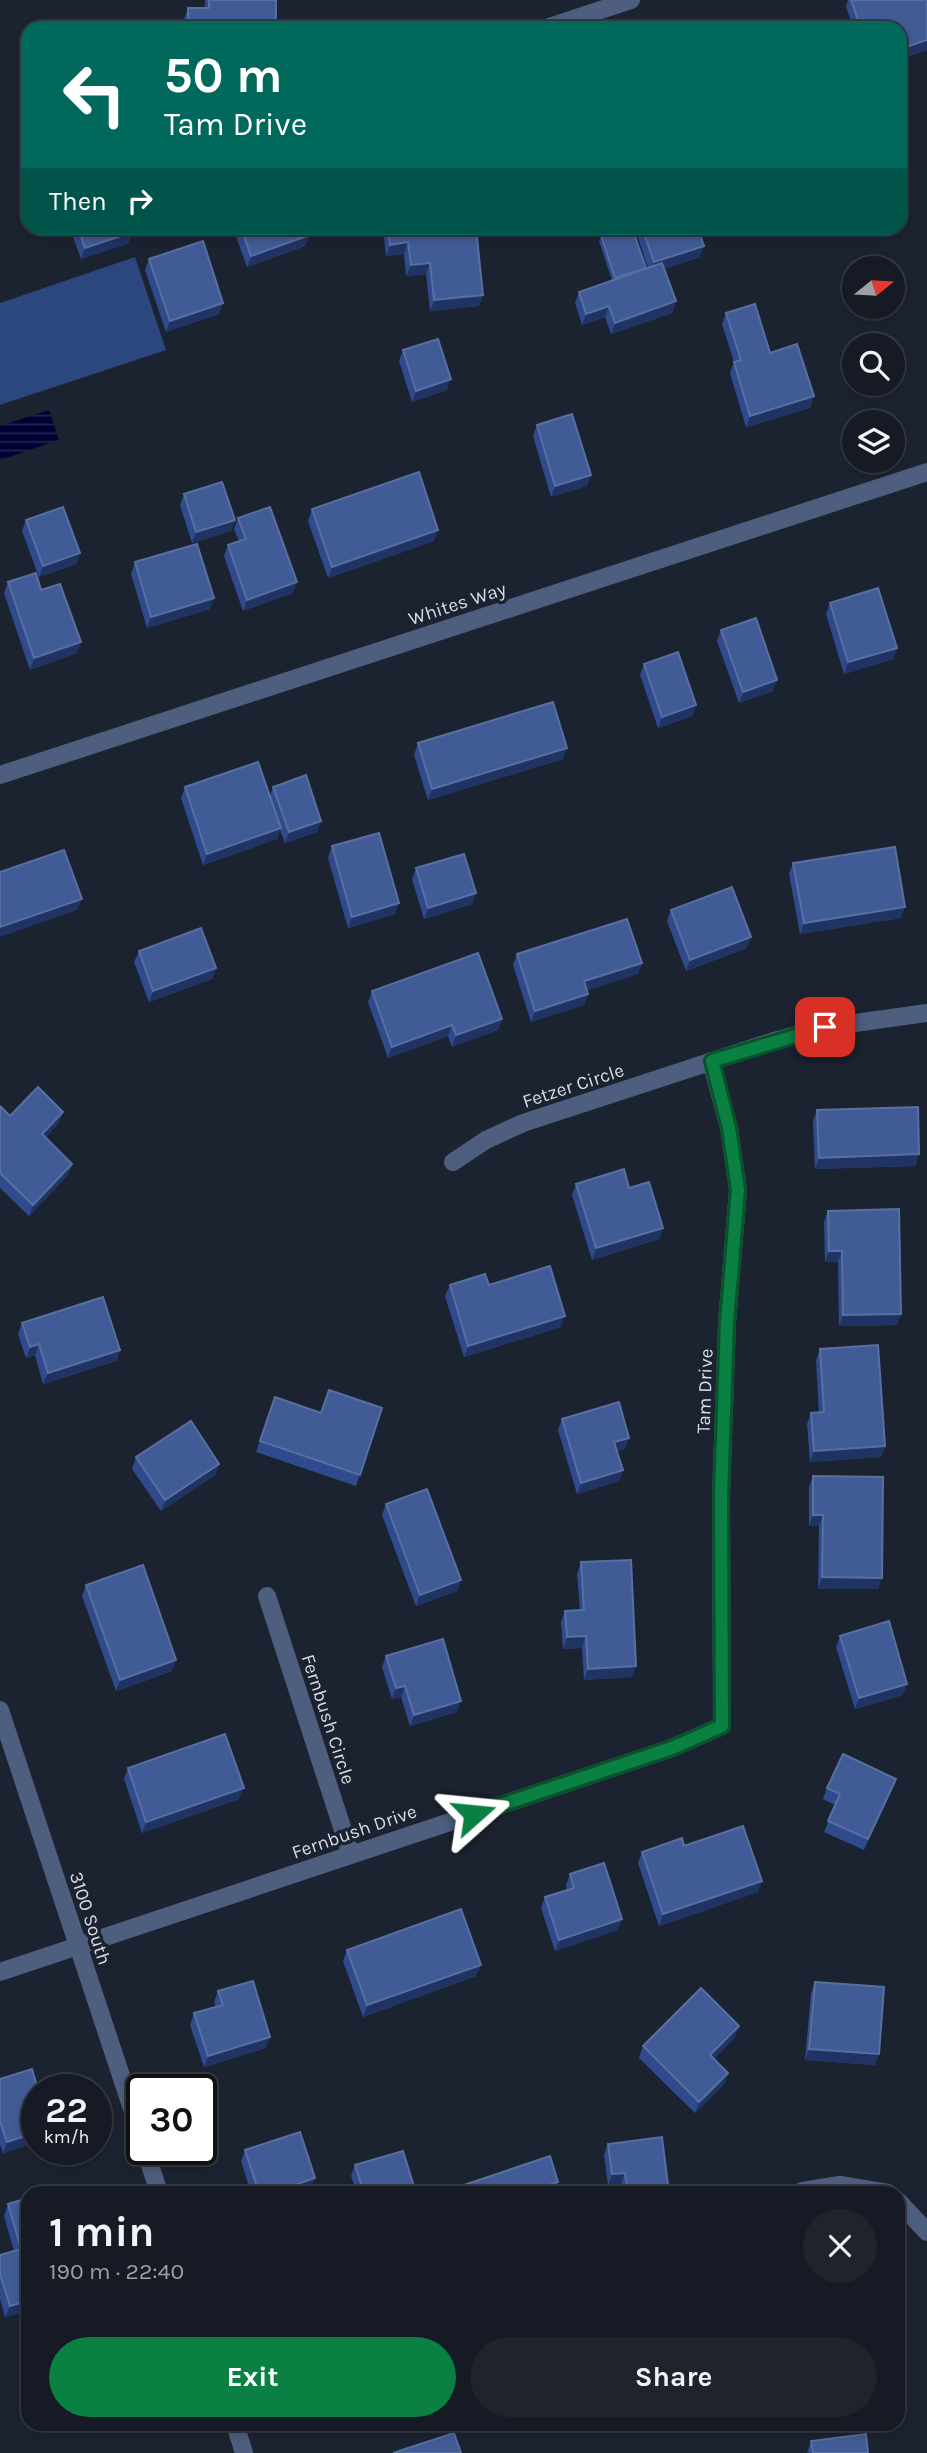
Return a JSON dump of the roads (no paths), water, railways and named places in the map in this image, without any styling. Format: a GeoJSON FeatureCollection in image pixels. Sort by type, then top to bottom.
{"type":"FeatureCollection","features":[{"type":"Feature","properties":{"kind":"street"},"geometry":{"type":"LineString","coordinates":[[567,21],[631,0]]}},
{"type":"Feature","properties":{"kind":"street","name":"Whites Way"},"geometry":{"type":"LineString","coordinates":[[0,775],[927,472]]}},
{"type":"Feature","properties":{"kind":"street","name":"Fetzer Circle"},"geometry":{"type":"LineString","coordinates":[[453,1162],[486,1140],[523,1123],[712,1061],[825,1027],[927,1013]]}},
{"type":"Feature","properties":{"kind":"street","name":"Tam Drive"},"geometry":{"type":"LineString","coordinates":[[712,1061],[729,1128],[738,1190],[727,1323],[721,1496],[722,1726]]}},
{"type":"Feature","properties":{"kind":"street","name":"Fernbush Circle"},"geometry":{"type":"LineString","coordinates":[[267,1596],[351,1854]]}},
{"type":"Feature","properties":{"kind":"street","name":"3100 South"},"geometry":{"type":"LineString","coordinates":[[0,1710],[126,2092]]}},
{"type":"Feature","properties":{"kind":"street","name":"Fernbush Drive"},"geometry":{"type":"LineString","coordinates":[[0,1972],[672,1748],[722,1726]]}},
{"type":"Feature","properties":{"kind":"street"},"geometry":{"type":"LineString","coordinates":[[150,2165],[157,2186]]}},
{"type":"Feature","properties":{"kind":"street"},"geometry":{"type":"LineString","coordinates":[[905,2208],[927,2232]]}},
{"type":"Feature","properties":{"kind":"street"},"geometry":{"type":"LineString","coordinates":[[237,2431],[244,2453]]}}]}
